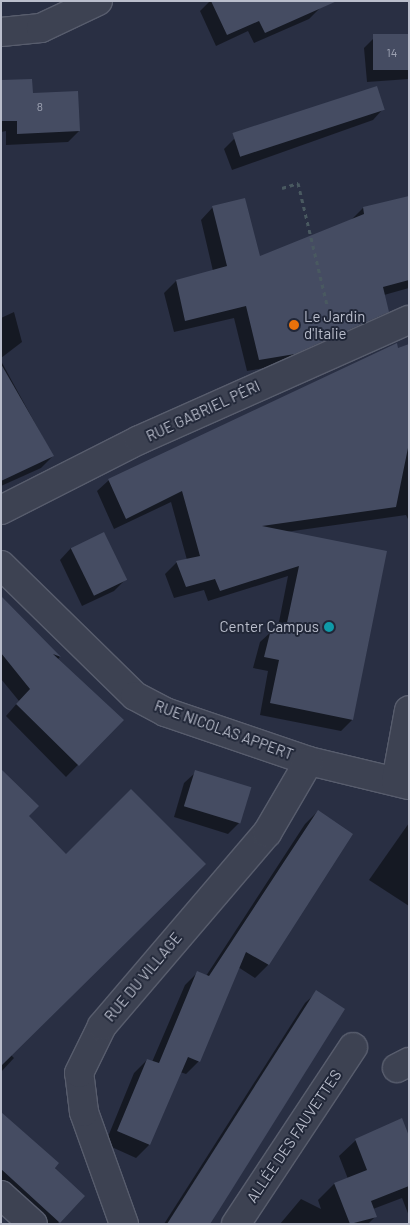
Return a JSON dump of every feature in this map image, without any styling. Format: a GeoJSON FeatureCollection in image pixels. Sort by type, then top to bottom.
{"type":"FeatureCollection","features":[{"type":"Feature","properties":{"kind":"street"},"geometry":{"type":"LineString","coordinates":[[1,32],[41,28],[98,1]]}},
{"type":"Feature","properties":{"kind":"street","name":"RUE GABRIEL PÉRI"},"geometry":{"type":"LineString","coordinates":[[1,510],[139,440],[409,320]]}},
{"type":"Feature","properties":{"kind":"street","name":"RUE NICOLAS APPERT"},"geometry":{"type":"LineString","coordinates":[[1,565],[135,696],[165,712],[309,761],[402,783]]}},
{"type":"Feature","properties":{"kind":"street"},"geometry":{"type":"LineString","coordinates":[[402,783],[409,710]]}},
{"type":"Feature","properties":{"kind":"street","name":"RUE DU VILLAGE"},"geometry":{"type":"LineString","coordinates":[[124,1224],[84,1112],[80,1072],[102,1026],[267,833],[309,761]]}},
{"type":"Feature","properties":{"kind":"street","name":"ALLÉE DES FAUVETTES"},"geometry":{"type":"LineString","coordinates":[[236,1224],[353,1047]]}},
{"type":"Feature","properties":{"kind":"street"},"geometry":{"type":"LineString","coordinates":[[1,1195],[33,1224]]}},
{"type":"Feature","properties":{"kind":"path"},"geometry":{"type":"LineString","coordinates":[[282,188],[298,183],[327,305]]}},
{"type":"Feature","properties":{"kind":"building"},"geometry":{"type":"Polygon","coordinates":[[[211,1],[337,1],[265,33],[259,21],[227,35],[211,1]]]}},
{"type":"Feature","properties":{"kind":"building"},"geometry":{"type":"Polygon","coordinates":[[[373,34],[409,34],[409,70],[373,70],[373,34]]]}},
{"type":"Feature","properties":{"kind":"building"},"geometry":{"type":"Polygon","coordinates":[[[32,79],[33,93],[78,91],[80,131],[17,134],[17,121],[1,121],[1,80],[32,79]]]}},
{"type":"Feature","properties":{"kind":"building"},"geometry":{"type":"Polygon","coordinates":[[[377,86],[385,110],[240,157],[232,133],[377,86]]]}},
{"type":"Feature","properties":{"kind":"building"},"geometry":{"type":"Polygon","coordinates":[[[409,196],[409,280],[383,287],[389,312],[295,354],[259,360],[246,306],[185,321],[176,280],[227,266],[212,206],[245,198],[260,256],[364,214],[363,207],[409,196]]]}},
{"type":"Feature","properties":{"kind":"building"},"geometry":{"type":"Polygon","coordinates":[[[397,343],[398,348],[409,344],[409,443],[396,507],[262,526],[387,551],[353,720],[270,703],[279,660],[264,657],[271,629],[285,632],[299,566],[220,591],[215,579],[186,587],[176,561],[200,556],[182,491],[126,519],[108,479],[397,343]]]}},
{"type":"Feature","properties":{"kind":"building"},"geometry":{"type":"Polygon","coordinates":[[[1,364],[54,456],[1,481],[1,364]]]}},
{"type":"Feature","properties":{"kind":"building"},"geometry":{"type":"Polygon","coordinates":[[[104,532],[127,580],[94,596],[71,548],[104,532]]]}},
{"type":"Feature","properties":{"kind":"building"},"geometry":{"type":"Polygon","coordinates":[[[1,596],[61,657],[53,654],[124,720],[79,766],[16,704],[30,689],[1,653],[1,596]]]}},
{"type":"Feature","properties":{"kind":"building"},"geometry":{"type":"Polygon","coordinates":[[[1,769],[39,806],[29,816],[66,854],[131,789],[206,864],[1,1066],[1,769]]]}},
{"type":"Feature","properties":{"kind":"building"},"geometry":{"type":"Polygon","coordinates":[[[195,770],[251,787],[240,824],[184,806],[195,770]]]}},
{"type":"Feature","properties":{"kind":"building"},"geometry":{"type":"Polygon","coordinates":[[[318,810],[353,834],[269,965],[246,952],[200,1062],[188,1057],[150,1145],[117,1131],[147,1059],[159,1063],[197,971],[209,976],[318,810]]]}},
{"type":"Feature","properties":{"kind":"building"},"geometry":{"type":"Polygon","coordinates":[[[316,990],[345,1009],[219,1210],[210,1224],[167,1224],[316,990]]]}},
{"type":"Feature","properties":{"kind":"building"},"geometry":{"type":"Polygon","coordinates":[[[1,1112],[59,1163],[55,1168],[85,1196],[60,1223],[1,1169],[1,1112]]]}},
{"type":"Feature","properties":{"kind":"building"},"geometry":{"type":"Polygon","coordinates":[[[402,1118],[409,1136],[409,1186],[371,1201],[377,1217],[350,1224],[334,1183],[367,1170],[355,1139],[402,1118]]]}},
{"type":"Feature","properties":{"kind":"place","name":"Le Jardin d'Italie"},"geometry":{"type":"Point","coordinates":[294,325]}},
{"type":"Feature","properties":{"kind":"place","name":"Center Campus"},"geometry":{"type":"Point","coordinates":[329,627]}}]}
